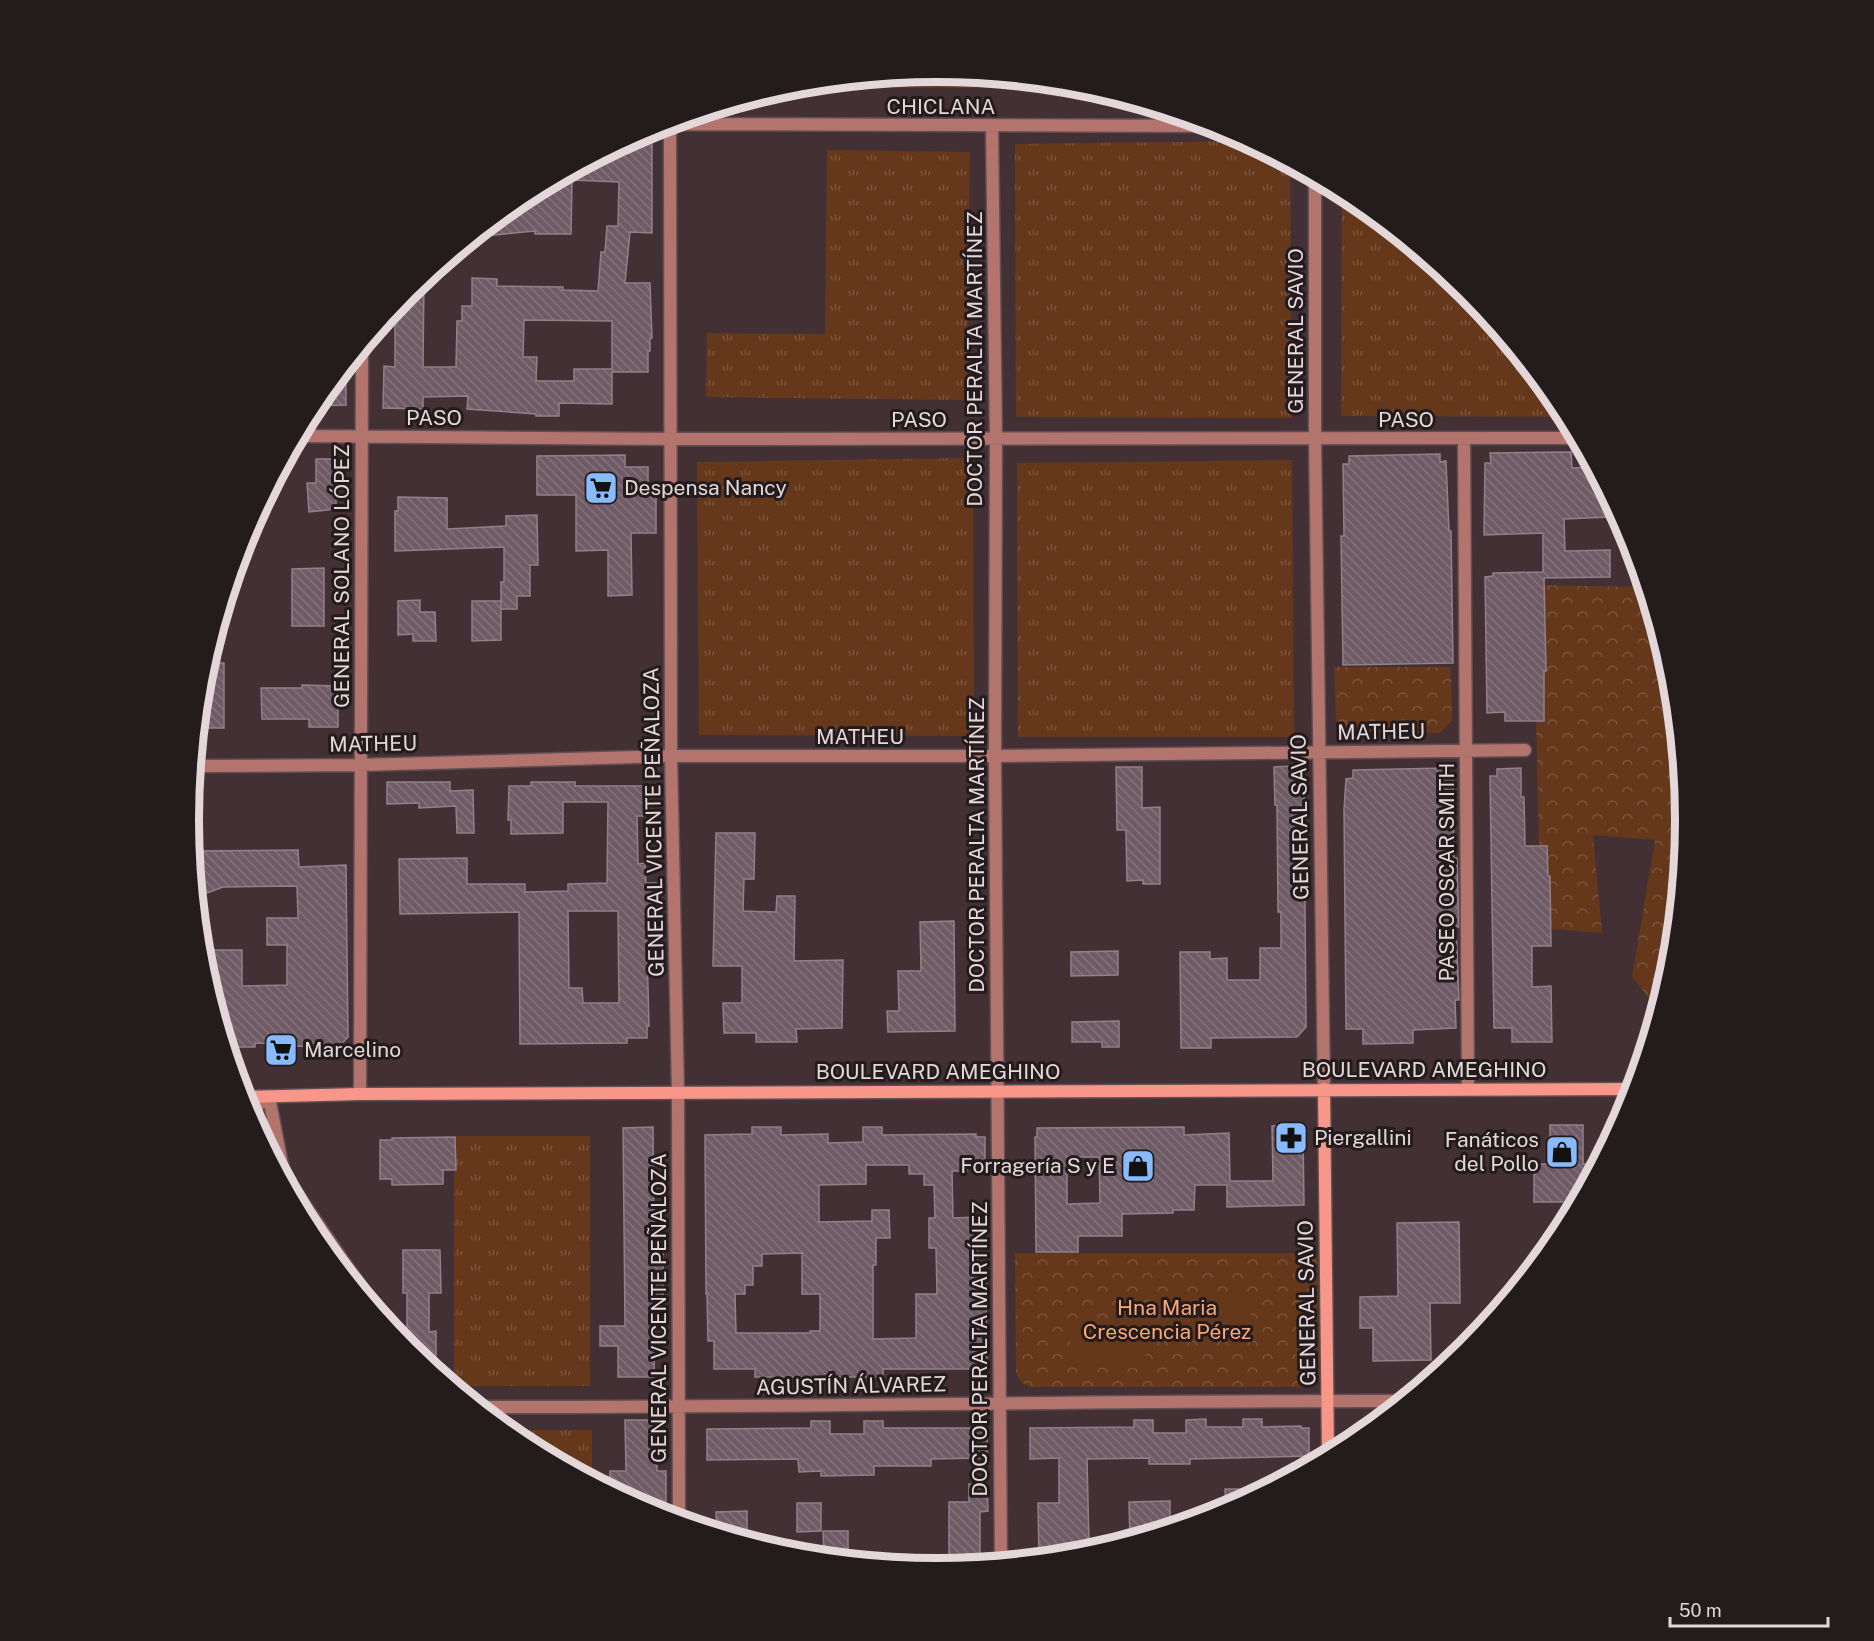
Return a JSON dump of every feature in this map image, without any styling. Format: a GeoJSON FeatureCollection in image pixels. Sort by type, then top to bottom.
{"type":"FeatureCollection","features":[{"type":"Feature","properties":{"kind":"main road","name":"GENERAL SAVIO"},"geometry":{"type":"LineString","coordinates":[[1324,1089],[1328,1446]]}},
{"type":"Feature","properties":{"kind":"main road","name":"BOULEVARD AMEGHINO"},"geometry":{"type":"LineString","coordinates":[[253,1097],[360,1094],[1624,1089]]}},
{"type":"Feature","properties":{"kind":"street","name":"CHICLANA"},"geometry":{"type":"LineString","coordinates":[[694,124],[1185,126]]}},
{"type":"Feature","properties":{"kind":"street","name":"DOCTOR PERALTA MARTÍNEZ"},"geometry":{"type":"LineString","coordinates":[[992,127],[996,439],[995,756],[1001,1555]]}},
{"type":"Feature","properties":{"kind":"street","name":"GENERAL VICENTE PEÑALOZA"},"geometry":{"type":"LineString","coordinates":[[669,134],[672,439],[671,756],[678,1093],[679,1511]]}},
{"type":"Feature","properties":{"kind":"street","name":"GENERAL SAVIO"},"geometry":{"type":"LineString","coordinates":[[1315,187],[1318,753],[1324,1089]]}},
{"type":"Feature","properties":{"kind":"street","name":"GENERAL SOLANO LÓPEZ"},"geometry":{"type":"LineString","coordinates":[[360,1094],[362,359]]}},
{"type":"Feature","properties":{"kind":"street","name":"PASO"},"geometry":{"type":"LineString","coordinates":[[307,436],[672,439],[1568,438]]}},
{"type":"Feature","properties":{"kind":"street","name":"PASEO OSCAR SMITH"},"geometry":{"type":"LineString","coordinates":[[1464,440],[1468,1089]]}},
{"type":"Feature","properties":{"kind":"street","name":"MATHEU"},"geometry":{"type":"LineString","coordinates":[[202,766],[360,765],[671,756],[995,756],[1525,750]]}},
{"type":"Feature","properties":{"kind":"street"},"geometry":{"type":"LineString","coordinates":[[256,1106],[269,1097],[279,1155]]}},
{"type":"Feature","properties":{"kind":"street","name":"AGUSTÍN ÁLVAREZ"},"geometry":{"type":"LineString","coordinates":[[489,1407],[1392,1401]]}},
{"type":"Feature","properties":{"kind":"green space"},"geometry":{"type":"Polygon","coordinates":[[[937,82],[1023,88],[851,88],[937,82]]]}},
{"type":"Feature","properties":{"kind":"green space"},"geometry":{"type":"Polygon","coordinates":[[[1224,141],[1290,173],[1292,418],[1016,417],[1015,144],[1224,141]]]}},
{"type":"Feature","properties":{"kind":"green space"},"geometry":{"type":"Polygon","coordinates":[[[827,150],[970,152],[967,400],[706,397],[707,333],[825,334],[827,150]]]}},
{"type":"Feature","properties":{"kind":"green space"},"geometry":{"type":"Polygon","coordinates":[[[1342,204],[1386,235],[1459,299],[1492,334],[1555,417],[1341,416],[1342,204]]]}},
{"type":"Feature","properties":{"kind":"green space"},"geometry":{"type":"Polygon","coordinates":[[[973,458],[974,736],[699,735],[697,462],[973,458]]]}},
{"type":"Feature","properties":{"kind":"green space"},"geometry":{"type":"Polygon","coordinates":[[[1292,460],[1294,737],[1018,737],[1017,463],[1292,460]]]}},
{"type":"Feature","properties":{"kind":"green space"},"geometry":{"type":"Polygon","coordinates":[[[1533,585],[1637,587],[1650,629],[1669,724],[1675,820],[1669,917],[1652,1002],[1632,977],[1655,840],[1593,835],[1602,933],[1541,928],[1533,585]]]}},
{"type":"Feature","properties":{"kind":"green space"},"geometry":{"type":"Polygon","coordinates":[[[1334,667],[1451,667],[1452,721],[1439,733],[1344,734],[1336,721],[1334,667]]]}},
{"type":"Feature","properties":{"kind":"green space"},"geometry":{"type":"Polygon","coordinates":[[[454,1136],[590,1136],[590,1386],[463,1386],[454,1378],[454,1136]]]}},
{"type":"Feature","properties":{"kind":"green space","name":"Hna Maria Crescencia Pérez"},"geometry":{"type":"Polygon","coordinates":[[[1015,1253],[1317,1253],[1318,1375],[1313,1382],[1301,1387],[1028,1386],[1019,1379],[1016,1371],[1015,1253]]]}},
{"type":"Feature","properties":{"kind":"green space"},"geometry":{"type":"Polygon","coordinates":[[[1177,1296],[1251,1297],[1251,1331],[1177,1331],[1177,1296]]]}},
{"type":"Feature","properties":{"kind":"green space"},"geometry":{"type":"Polygon","coordinates":[[[1070,1323],[1146,1324],[1146,1368],[1070,1367],[1070,1323]]]}},
{"type":"Feature","properties":{"kind":"green space"},"geometry":{"type":"Polygon","coordinates":[[[521,1430],[592,1430],[592,1472],[568,1460],[521,1430]]]}},
{"type":"Feature","properties":{"kind":"building"},"geometry":{"type":"Polygon","coordinates":[[[652,142],[652,233],[630,232],[625,283],[650,283],[652,338],[650,338],[650,351],[648,351],[648,372],[612,372],[612,404],[559,403],[559,416],[467,409],[468,396],[423,397],[423,409],[383,408],[384,366],[395,367],[395,320],[424,291],[423,367],[456,367],[457,321],[462,321],[462,306],[472,306],[472,278],[497,279],[497,286],[563,287],[563,290],[598,291],[601,252],[605,252],[607,226],[618,226],[619,182],[572,180],[571,234],[535,234],[535,231],[487,236],[568,181],[611,159],[652,142]],[[524,320],[523,357],[537,357],[536,381],[574,381],[574,369],[612,369],[612,321],[524,320]]]}},
{"type":"Feature","properties":{"kind":"building"},"geometry":{"type":"Polygon","coordinates":[[[346,379],[346,405],[326,406],[346,379]]]}},
{"type":"Feature","properties":{"kind":"building"},"geometry":{"type":"Polygon","coordinates":[[[1571,452],[1572,468],[1584,467],[1609,516],[1564,519],[1565,551],[1610,550],[1610,577],[1544,578],[1546,671],[1544,671],[1544,721],[1505,721],[1505,712],[1487,713],[1485,577],[1493,576],[1493,573],[1543,572],[1543,533],[1484,535],[1485,463],[1491,463],[1490,453],[1571,452]]]}},
{"type":"Feature","properties":{"kind":"building"},"geometry":{"type":"Polygon","coordinates":[[[1440,454],[1440,462],[1446,461],[1449,531],[1451,531],[1453,663],[1343,665],[1341,536],[1344,536],[1343,464],[1349,464],[1349,456],[1440,454]]]}},
{"type":"Feature","properties":{"kind":"building"},"geometry":{"type":"Polygon","coordinates":[[[625,455],[625,467],[648,467],[648,485],[656,486],[656,533],[631,533],[632,595],[608,596],[608,550],[576,551],[576,495],[537,495],[537,456],[625,455]]]}},
{"type":"Feature","properties":{"kind":"building"},"geometry":{"type":"Polygon","coordinates":[[[316,459],[336,459],[336,509],[309,512],[307,483],[316,483],[316,459]]]}},
{"type":"Feature","properties":{"kind":"building"},"geometry":{"type":"Polygon","coordinates":[[[398,497],[447,498],[447,529],[506,526],[506,516],[537,515],[538,565],[530,565],[530,596],[517,596],[517,609],[501,609],[504,547],[395,551],[395,511],[398,511],[398,497]]]}},
{"type":"Feature","properties":{"kind":"building"},"geometry":{"type":"Polygon","coordinates":[[[324,568],[324,626],[292,626],[292,569],[324,568]]]}},
{"type":"Feature","properties":{"kind":"building"},"geometry":{"type":"Polygon","coordinates":[[[420,600],[420,612],[435,612],[436,641],[413,641],[413,634],[398,635],[398,601],[420,600]]]}},
{"type":"Feature","properties":{"kind":"building"},"geometry":{"type":"Polygon","coordinates":[[[472,601],[501,601],[501,640],[472,641],[472,601]]]}},
{"type":"Feature","properties":{"kind":"building"},"geometry":{"type":"Polygon","coordinates":[[[216,663],[224,663],[224,728],[205,728],[216,663]]]}},
{"type":"Feature","properties":{"kind":"building"},"geometry":{"type":"Polygon","coordinates":[[[302,685],[338,686],[338,727],[309,727],[309,719],[262,719],[261,688],[302,688],[302,685]]]}},
{"type":"Feature","properties":{"kind":"building"},"geometry":{"type":"Polygon","coordinates":[[[1293,766],[1304,777],[1306,1027],[1297,1037],[1211,1038],[1211,1048],[1181,1048],[1180,952],[1210,952],[1210,959],[1227,958],[1227,980],[1260,980],[1260,948],[1281,948],[1274,767],[1293,766]]]}},
{"type":"Feature","properties":{"kind":"building"},"geometry":{"type":"Polygon","coordinates":[[[1116,767],[1142,767],[1142,808],[1160,807],[1160,884],[1143,884],[1143,880],[1127,881],[1126,830],[1117,830],[1116,767]]]}},
{"type":"Feature","properties":{"kind":"building"},"geometry":{"type":"Polygon","coordinates":[[[1446,768],[1446,777],[1453,777],[1454,858],[1457,858],[1459,927],[1456,927],[1459,1000],[1455,1000],[1456,1028],[1413,1030],[1413,1043],[1363,1044],[1363,1029],[1346,1029],[1344,810],[1346,779],[1353,778],[1353,770],[1446,768]]]}},
{"type":"Feature","properties":{"kind":"building"},"geometry":{"type":"Polygon","coordinates":[[[1521,768],[1525,846],[1547,846],[1551,946],[1532,946],[1532,987],[1551,986],[1552,1042],[1512,1042],[1512,1028],[1494,1028],[1490,776],[1497,776],[1497,769],[1521,768]]]}},
{"type":"Feature","properties":{"kind":"building"},"geometry":{"type":"Polygon","coordinates":[[[387,782],[450,782],[450,791],[473,790],[474,833],[457,833],[456,806],[419,808],[419,803],[387,804],[387,782]]]}},
{"type":"Feature","properties":{"kind":"building"},"geometry":{"type":"Polygon","coordinates":[[[531,782],[575,782],[575,786],[650,786],[650,816],[637,816],[638,864],[645,863],[646,883],[658,883],[659,910],[646,910],[649,1026],[647,1026],[647,1038],[627,1038],[627,1043],[520,1044],[519,912],[400,914],[399,859],[467,858],[467,884],[525,884],[525,892],[568,891],[568,884],[607,883],[608,802],[563,802],[563,833],[511,834],[511,820],[508,820],[509,786],[531,786],[531,782]],[[568,911],[569,988],[582,988],[583,1003],[619,1003],[618,911],[568,911]]]}},
{"type":"Feature","properties":{"kind":"building"},"geometry":{"type":"Polygon","coordinates":[[[716,833],[755,833],[754,879],[744,879],[743,911],[776,912],[777,896],[795,896],[794,961],[843,960],[842,1028],[796,1029],[797,1042],[756,1042],[756,1033],[724,1033],[723,1003],[742,1003],[742,966],[713,966],[716,833]]]}},
{"type":"Feature","properties":{"kind":"building"},"geometry":{"type":"Polygon","coordinates":[[[298,850],[299,867],[346,865],[348,1037],[339,1047],[255,1043],[255,1047],[235,1047],[224,1012],[211,950],[242,950],[242,986],[287,985],[287,945],[267,945],[267,918],[298,918],[297,886],[223,887],[203,894],[200,851],[298,850]]]}},
{"type":"Feature","properties":{"kind":"building"},"geometry":{"type":"Polygon","coordinates":[[[954,921],[955,1031],[888,1032],[887,1011],[899,1011],[898,971],[921,971],[920,922],[954,921]]]}},
{"type":"Feature","properties":{"kind":"building"},"geometry":{"type":"Polygon","coordinates":[[[1118,951],[1118,975],[1071,976],[1071,952],[1118,951]]]}},
{"type":"Feature","properties":{"kind":"building"},"geometry":{"type":"Polygon","coordinates":[[[1119,1021],[1119,1047],[1102,1047],[1102,1042],[1072,1042],[1072,1022],[1119,1021]]]}},
{"type":"Feature","properties":{"kind":"building"},"geometry":{"type":"Polygon","coordinates":[[[1295,1125],[1303,1133],[1304,1205],[1227,1207],[1227,1185],[1195,1185],[1194,1210],[1173,1210],[1173,1213],[1122,1214],[1122,1236],[1078,1236],[1078,1252],[1036,1252],[1035,1137],[1037,1137],[1037,1128],[1184,1127],[1184,1135],[1229,1133],[1230,1181],[1273,1181],[1272,1126],[1295,1125]],[[1067,1157],[1067,1204],[1100,1203],[1099,1157],[1067,1157]]]}},
{"type":"Feature","properties":{"kind":"building"},"geometry":{"type":"Polygon","coordinates":[[[1550,1125],[1583,1125],[1583,1164],[1590,1164],[1569,1202],[1534,1202],[1534,1164],[1550,1164],[1550,1125]]]}},
{"type":"Feature","properties":{"kind":"building"},"geometry":{"type":"Polygon","coordinates":[[[653,1127],[654,1240],[663,1240],[663,1327],[655,1327],[654,1377],[618,1377],[618,1346],[600,1346],[600,1326],[625,1326],[623,1128],[653,1127]]]}},
{"type":"Feature","properties":{"kind":"building"},"geometry":{"type":"Polygon","coordinates":[[[752,1127],[781,1127],[781,1135],[828,1134],[828,1143],[863,1142],[863,1127],[882,1127],[882,1135],[976,1134],[976,1137],[985,1137],[985,1162],[967,1165],[967,1171],[952,1171],[953,1218],[977,1217],[978,1284],[986,1284],[987,1369],[883,1369],[883,1377],[755,1377],[755,1369],[714,1369],[714,1341],[708,1341],[706,1294],[705,1135],[752,1134],[752,1127]],[[866,1165],[866,1184],[819,1185],[819,1222],[872,1221],[872,1210],[889,1210],[890,1238],[876,1238],[876,1265],[873,1265],[873,1339],[916,1338],[916,1294],[937,1294],[936,1248],[929,1248],[929,1218],[935,1218],[934,1185],[924,1185],[924,1174],[909,1174],[909,1165],[866,1165]],[[802,1253],[762,1254],[762,1266],[753,1266],[753,1285],[745,1285],[745,1294],[735,1294],[736,1333],[820,1331],[820,1294],[802,1294],[802,1253]]]}},
{"type":"Feature","properties":{"kind":"building"},"geometry":{"type":"Polygon","coordinates":[[[455,1137],[456,1170],[443,1170],[443,1184],[392,1185],[392,1179],[380,1179],[380,1140],[455,1137]]]}},
{"type":"Feature","properties":{"kind":"building"},"geometry":{"type":"Polygon","coordinates":[[[1459,1222],[1460,1303],[1430,1303],[1431,1360],[1373,1361],[1373,1328],[1360,1328],[1360,1297],[1398,1296],[1397,1223],[1459,1222]]]}},
{"type":"Feature","properties":{"kind":"building"},"geometry":{"type":"Polygon","coordinates":[[[403,1250],[440,1250],[441,1293],[429,1293],[429,1332],[436,1331],[436,1362],[407,1334],[407,1293],[403,1293],[403,1250]]]}},
{"type":"Feature","properties":{"kind":"building"},"geometry":{"type":"Polygon","coordinates":[[[1206,1419],[1206,1427],[1243,1427],[1243,1419],[1262,1419],[1262,1427],[1301,1426],[1301,1428],[1309,1428],[1309,1456],[1190,1459],[1190,1464],[1149,1464],[1149,1458],[1087,1459],[1089,1542],[1039,1551],[1038,1503],[1059,1503],[1059,1458],[1030,1459],[1030,1428],[1134,1427],[1134,1420],[1153,1420],[1153,1433],[1186,1433],[1186,1420],[1206,1419]]]}},
{"type":"Feature","properties":{"kind":"building"},"geometry":{"type":"Polygon","coordinates":[[[625,1420],[656,1420],[657,1471],[666,1471],[666,1506],[609,1481],[610,1471],[626,1471],[625,1420]]]}},
{"type":"Feature","properties":{"kind":"building"},"geometry":{"type":"Polygon","coordinates":[[[811,1421],[830,1421],[830,1434],[864,1434],[864,1421],[883,1421],[883,1428],[987,1428],[987,1452],[979,1452],[980,1458],[931,1459],[931,1466],[874,1466],[874,1475],[821,1476],[821,1471],[799,1472],[798,1459],[707,1460],[707,1429],[811,1428],[811,1421]]]}},
{"type":"Feature","properties":{"kind":"building"},"geometry":{"type":"Polygon","coordinates":[[[969,1484],[987,1484],[988,1511],[980,1512],[980,1557],[949,1558],[949,1502],[969,1502],[969,1484]]]}},
{"type":"Feature","properties":{"kind":"building"},"geometry":{"type":"Polygon","coordinates":[[[1225,1489],[1248,1489],[1225,1499],[1225,1489]]]}},
{"type":"Feature","properties":{"kind":"building"},"geometry":{"type":"Polygon","coordinates":[[[1170,1501],[1170,1520],[1130,1532],[1129,1502],[1170,1501]]]}},
{"type":"Feature","properties":{"kind":"building"},"geometry":{"type":"Polygon","coordinates":[[[797,1503],[821,1503],[821,1531],[797,1532],[797,1503]]]}},
{"type":"Feature","properties":{"kind":"building"},"geometry":{"type":"Polygon","coordinates":[[[747,1511],[747,1533],[717,1524],[716,1512],[747,1511]]]}},
{"type":"Feature","properties":{"kind":"building"},"geometry":{"type":"Polygon","coordinates":[[[823,1531],[848,1531],[848,1553],[824,1549],[823,1531]]]}},
{"type":"Feature","properties":{"kind":"place","name":"Despensa Nancy"},"geometry":{"type":"Point","coordinates":[601,488]}},
{"type":"Feature","properties":{"kind":"place","name":"Marcelino"},"geometry":{"type":"Point","coordinates":[281,1050]}},
{"type":"Feature","properties":{"kind":"place","name":"Piergallini"},"geometry":{"type":"Point","coordinates":[1291,1138]}},
{"type":"Feature","properties":{"kind":"place","name":"Fanáticos del Pollo"},"geometry":{"type":"Point","coordinates":[1562,1152]}},
{"type":"Feature","properties":{"kind":"place","name":"Forragería S y E"},"geometry":{"type":"Point","coordinates":[1138,1166]}}]}
